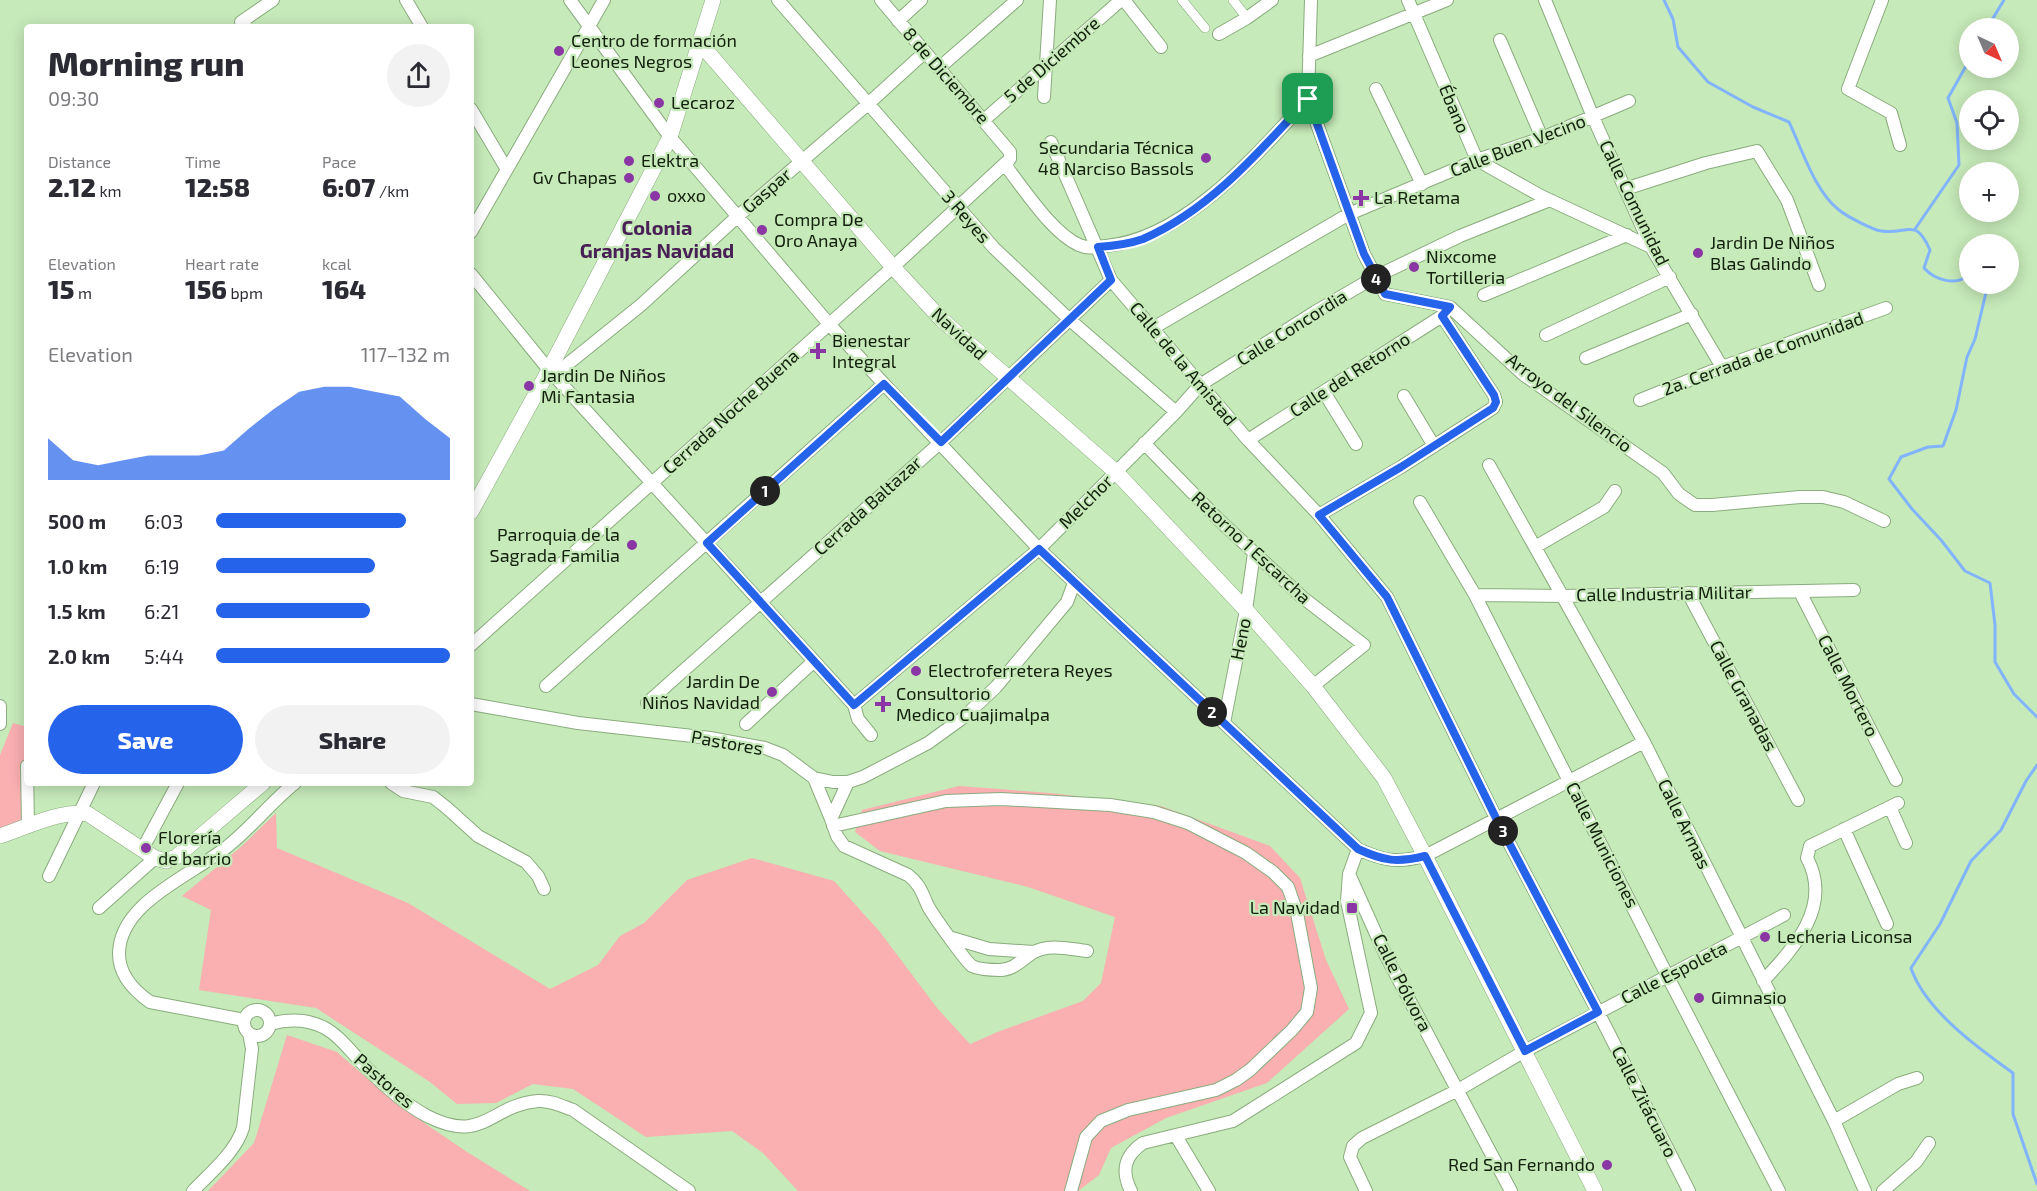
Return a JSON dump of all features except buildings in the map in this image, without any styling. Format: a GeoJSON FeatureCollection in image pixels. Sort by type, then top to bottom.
{"type":"FeatureCollection","features":[{"type":"Feature","properties":{"kind":"street"},"geometry":{"type":"LineString","coordinates":[[244,24],[273,0]]}},
{"type":"Feature","properties":{"kind":"street"},"geometry":{"type":"LineString","coordinates":[[406,0],[420,24]]}},
{"type":"Feature","properties":{"kind":"street"},"geometry":{"type":"LineString","coordinates":[[570,0],[669,137],[829,324],[884,384],[941,442],[1039,549],[1358,849],[1380,859],[1393,861],[1406,861],[1425,856],[1644,742]]}},
{"type":"Feature","properties":{"kind":"street"},"geometry":{"type":"LineString","coordinates":[[474,227],[604,0]]}},
{"type":"Feature","properties":{"kind":"street"},"geometry":{"type":"LineString","coordinates":[[474,507],[551,373],[669,137],[713,0]]}},
{"type":"Feature","properties":{"kind":"street","name":"3 Reyes"},"geometry":{"type":"LineString","coordinates":[[778,0],[994,248],[1070,320],[1176,412]]}},
{"type":"Feature","properties":{"kind":"street","name":"8 de Diciembre"},"geometry":{"type":"LineString","coordinates":[[881,0],[1010,152]]}},
{"type":"Feature","properties":{"kind":"street"},"geometry":{"type":"LineString","coordinates":[[898,21],[921,0]]}},
{"type":"Feature","properties":{"kind":"street"},"geometry":{"type":"LineString","coordinates":[[939,68],[1017,0]]}},
{"type":"Feature","properties":{"kind":"street"},"geometry":{"type":"LineString","coordinates":[[1044,98],[1050,0]]}},
{"type":"Feature","properties":{"kind":"street"},"geometry":{"type":"LineString","coordinates":[[1182,0],[1205,28]]}},
{"type":"Feature","properties":{"kind":"street"},"geometry":{"type":"LineString","coordinates":[[1233,0],[1247,18]]}},
{"type":"Feature","properties":{"kind":"street"},"geometry":{"type":"LineString","coordinates":[[1219,34],[1272,0]]}},
{"type":"Feature","properties":{"kind":"street"},"geometry":{"type":"LineString","coordinates":[[1311,0],[1308,99],[1349,214],[1375,277],[1385,294],[1446,311],[1496,402],[1493,408],[1434,446],[1319,515]]}},
{"type":"Feature","properties":{"kind":"street","name":"Ébano"},"geometry":{"type":"LineString","coordinates":[[1408,0],[1477,160]]}},
{"type":"Feature","properties":{"kind":"street"},"geometry":{"type":"LineString","coordinates":[[1309,56],[1447,0]]}},
{"type":"Feature","properties":{"kind":"street","name":"Calle Comunidad"},"geometry":{"type":"LineString","coordinates":[[1545,0],[1593,117],[1652,247],[1722,367]]}},
{"type":"Feature","properties":{"kind":"street"},"geometry":{"type":"LineString","coordinates":[[1882,0],[1848,88],[1891,113],[1900,145]]}},
{"type":"Feature","properties":{"kind":"street"},"geometry":{"type":"LineString","coordinates":[[1127,1],[1161,47]]}},
{"type":"Feature","properties":{"kind":"street","name":"5 de Diciembre"},"geometry":{"type":"LineString","coordinates":[[984,120],[1046,65],[1127,1]]}},
{"type":"Feature","properties":{"kind":"street"},"geometry":{"type":"LineString","coordinates":[[1500,40],[1542,138]]}},
{"type":"Feature","properties":{"kind":"street","name":"Navidad"},"geometry":{"type":"LineString","coordinates":[[699,42],[893,267],[941,319],[1116,472],[1246,610],[1313,686],[1384,778],[1595,1191]]}},
{"type":"Feature","properties":{"kind":"street","name":"Gaspar"},"geometry":{"type":"LineString","coordinates":[[551,373],[641,305],[738,216],[925,52]]}},
{"type":"Feature","properties":{"kind":"street"},"geometry":{"type":"LineString","coordinates":[[1376,89],[1422,184]]}},
{"type":"Feature","properties":{"kind":"street"},"geometry":{"type":"LineString","coordinates":[[1005,165],[1042,213],[1068,239],[1087,248],[1142,239],[1190,212],[1223,186],[1256,156],[1308,99]]}},
{"type":"Feature","properties":{"kind":"street","name":"Calle Buen Vecino"},"geometry":{"type":"LineString","coordinates":[[1153,328],[1349,214],[1477,160],[1542,138],[1629,101]]}},
{"type":"Feature","properties":{"kind":"street"},"geometry":{"type":"LineString","coordinates":[[474,114],[506,168]]}},
{"type":"Feature","properties":{"kind":"street","name":"Calle de la Amistad"},"geometry":{"type":"LineString","coordinates":[[1051,142],[1111,280],[1248,440],[1319,515],[1387,597],[1496,818]]}},
{"type":"Feature","properties":{"kind":"street"},"geometry":{"type":"LineString","coordinates":[[1625,189],[1706,163],[1757,151],[1787,200],[1819,285]]}},
{"type":"Feature","properties":{"kind":"street","name":"Cerrada Noche Buena"},"geometry":{"type":"LineString","coordinates":[[474,642],[958,208],[1005,165],[1010,159],[1010,152]]}},
{"type":"Feature","properties":{"kind":"street"},"geometry":{"type":"LineString","coordinates":[[1477,160],[1550,200],[1652,247]]}},
{"type":"Feature","properties":{"kind":"street","name":"Calle Concordia"},"geometry":{"type":"LineString","coordinates":[[1200,385],[1375,277],[1460,236],[1550,200]]}},
{"type":"Feature","properties":{"kind":"street"},"geometry":{"type":"LineString","coordinates":[[1484,295],[1627,236]]}},
{"type":"Feature","properties":{"kind":"street"},"geometry":{"type":"LineString","coordinates":[[1546,334],[1670,277]]}},
{"type":"Feature","properties":{"kind":"street"},"geometry":{"type":"LineString","coordinates":[[474,278],[551,373],[854,705],[858,719],[871,735]]}},
{"type":"Feature","properties":{"kind":"street","name":"Cerrada Baltazar"},"geometry":{"type":"LineString","coordinates":[[647,703],[941,442],[1009,380],[1111,280]]}},
{"type":"Feature","properties":{"kind":"street","name":"2a. Cerrada de Comunidad"},"geometry":{"type":"LineString","coordinates":[[1640,400],[1722,367],[1886,308]]}},
{"type":"Feature","properties":{"kind":"street","name":"Calle del Retorno"},"geometry":{"type":"LineString","coordinates":[[1248,440],[1446,311]]}},
{"type":"Feature","properties":{"kind":"street","name":"Arroyo del Silencio"},"geometry":{"type":"LineString","coordinates":[[1446,311],[1524,375],[1663,473],[1679,494],[1695,505],[1823,497],[1844,502],[1884,521]]}},
{"type":"Feature","properties":{"kind":"street"},"geometry":{"type":"LineString","coordinates":[[1586,358],[1692,314]]}},
{"type":"Feature","properties":{"kind":"street"},"geometry":{"type":"LineString","coordinates":[[546,686],[884,384]]}},
{"type":"Feature","properties":{"kind":"street","name":"Melchor"},"geometry":{"type":"LineString","coordinates":[[854,705],[1039,549],[1200,385]]}},
{"type":"Feature","properties":{"kind":"street"},"geometry":{"type":"LineString","coordinates":[[1324,392],[1356,444]]}},
{"type":"Feature","properties":{"kind":"street"},"geometry":{"type":"LineString","coordinates":[[1404,396],[1434,446]]}},
{"type":"Feature","properties":{"kind":"street","name":"Retorno 1 Escarcha"},"geometry":{"type":"LineString","coordinates":[[1144,443],[1254,553],[1302,597],[1364,645],[1313,686]]}},
{"type":"Feature","properties":{"kind":"street","name":"Calle Armas"},"geometry":{"type":"LineString","coordinates":[[1489,465],[1644,742],[1834,1121],[1865,1191]]}},
{"type":"Feature","properties":{"kind":"street"},"geometry":{"type":"LineString","coordinates":[[1535,547],[1604,507],[1615,491]]}},
{"type":"Feature","properties":{"kind":"street","name":"Calle Municiones"},"geometry":{"type":"LineString","coordinates":[[1419,502],[1474,595],[1779,1191]]}},
{"type":"Feature","properties":{"kind":"street","name":"Heno"},"geometry":{"type":"LineString","coordinates":[[1224,723],[1246,610],[1254,553]]}},
{"type":"Feature","properties":{"kind":"street","name":"Pastores"},"geometry":{"type":"LineString","coordinates":[[474,705],[578,723],[710,738],[765,748],[783,755],[814,778],[848,782],[863,777],[927,743],[964,717],[996,687],[1067,602],[1074,583]]}},
{"type":"Feature","properties":{"kind":"street","name":"Calle Industria Militar"},"geometry":{"type":"LineString","coordinates":[[1474,595],[1563,596],[1854,591]]}},
{"type":"Feature","properties":{"kind":"street","name":"Calle Mortero"},"geometry":{"type":"LineString","coordinates":[[1800,592],[1896,780]]}},
{"type":"Feature","properties":{"kind":"street","name":"Calle Granadas"},"geometry":{"type":"LineString","coordinates":[[1688,593],[1798,800]]}},
{"type":"Feature","properties":{"kind":"street"},"geometry":{"type":"LineString","coordinates":[[746,724],[814,661]]}},
{"type":"Feature","properties":{"kind":"street"},"geometry":{"type":"LineString","coordinates":[[0,706],[0,724]]}},
{"type":"Feature","properties":{"kind":"street"},"geometry":{"type":"LineString","coordinates":[[814,778],[837,836],[844,846],[908,875],[917,882],[928,907],[973,966],[985,970],[1003,970],[1017,965],[1034,952]]}},
{"type":"Feature","properties":{"kind":"street"},"geometry":{"type":"LineString","coordinates":[[832,823],[848,782]]}},
{"type":"Feature","properties":{"kind":"street"},"geometry":{"type":"LineString","coordinates":[[27,786],[28,827]]}},
{"type":"Feature","properties":{"kind":"street"},"geometry":{"type":"LineString","coordinates":[[49,876],[92,786]]}},
{"type":"Feature","properties":{"kind":"street"},"geometry":{"type":"LineString","coordinates":[[99,908],[148,854],[177,786]]}},
{"type":"Feature","properties":{"kind":"street"},"geometry":{"type":"LineString","coordinates":[[0,836],[79,813],[88,814],[148,854],[166,861],[176,857],[259,786]]}},
{"type":"Feature","properties":{"kind":"street"},"geometry":{"type":"LineString","coordinates":[[244,1020],[150,1002],[136,992],[125,978],[119,963],[119,944],[124,927],[136,912],[152,898],[231,844],[276,798],[291,786]]}},
{"type":"Feature","properties":{"kind":"street"},"geometry":{"type":"LineString","coordinates":[[396,786],[403,791],[433,797],[478,836],[526,862],[538,876],[544,889]]}},
{"type":"Feature","properties":{"kind":"street"},"geometry":{"type":"LineString","coordinates":[[832,823],[946,801],[1001,800],[1110,805],[1154,812],[1188,823],[1246,853],[1273,872],[1288,887],[1297,913],[1311,988],[1307,1012],[1250,1070],[1236,1080],[1216,1090],[1128,1110],[1101,1121],[1086,1137],[1071,1191]]}},
{"type":"Feature","properties":{"kind":"street"},"geometry":{"type":"LineString","coordinates":[[1762,981],[1783,959],[1805,930],[1816,897],[1815,872],[1807,858],[1810,846],[1894,805],[1906,843]]}},
{"type":"Feature","properties":{"kind":"street","name":"Calle Zitácuaro"},"geometry":{"type":"LineString","coordinates":[[1496,818],[1689,1191]]}},
{"type":"Feature","properties":{"kind":"street"},"geometry":{"type":"LineString","coordinates":[[1844,829],[1887,924]]}},
{"type":"Feature","properties":{"kind":"street"},"geometry":{"type":"LineString","coordinates":[[1131,1191],[1126,1182],[1124,1168],[1127,1158],[1143,1143],[1233,1120],[1356,1044],[1371,1013],[1347,901],[1349,874],[1358,849]]}},
{"type":"Feature","properties":{"kind":"street","name":"Calle Pólvora"},"geometry":{"type":"LineString","coordinates":[[1349,874],[1386,956],[1511,1191]]}},
{"type":"Feature","properties":{"kind":"street","name":"Calle Espoleta"},"geometry":{"type":"LineString","coordinates":[[1366,1191],[1350,1157],[1353,1146],[1362,1138],[1458,1090],[1525,1051],[1784,915]]}},
{"type":"Feature","properties":{"kind":"street"},"geometry":{"type":"LineString","coordinates":[[952,938],[989,949],[1034,952],[1051,947],[1087,951]]}},
{"type":"Feature","properties":{"kind":"street"},"geometry":{"type":"LineString","coordinates":[[255,1010],[262,1011],[268,1016],[270,1024],[265,1034],[254,1034],[245,1027],[244,1020],[255,1010]]}},
{"type":"Feature","properties":{"kind":"street","name":"Pastores"},"geometry":{"type":"LineString","coordinates":[[270,1024],[294,1020],[323,1027],[336,1036],[395,1095],[424,1115],[443,1124],[458,1127],[477,1126],[525,1103],[540,1101],[573,1110],[689,1191]]}},
{"type":"Feature","properties":{"kind":"street"},"geometry":{"type":"LineString","coordinates":[[192,1191],[232,1150],[239,1139],[243,1128],[254,1034]]}},
{"type":"Feature","properties":{"kind":"street"},"geometry":{"type":"LineString","coordinates":[[1834,1121],[1898,1084],[1917,1078]]}},
{"type":"Feature","properties":{"kind":"street"},"geometry":{"type":"LineString","coordinates":[[1176,1136],[1209,1191]]}},
{"type":"Feature","properties":{"kind":"street"},"geometry":{"type":"LineString","coordinates":[[1883,1191],[1916,1162],[1929,1143]]}},
{"type":"Feature","properties":{"kind":"shaded area"},"geometry":{"type":"Polygon","coordinates":[[[13,723],[24,726],[22,770],[25,821],[0,828],[0,755],[13,723]]]}},
{"type":"Feature","properties":{"kind":"shaded area"},"geometry":{"type":"Polygon","coordinates":[[[959,786],[1050,793],[1161,806],[1270,846],[1300,878],[1326,960],[1349,1009],[1267,1083],[1166,1118],[1111,1148],[1099,1175],[1078,1191],[798,1191],[763,1153],[732,1131],[646,1137],[573,1089],[533,1084],[496,1103],[457,1104],[430,1082],[316,1008],[199,990],[211,910],[182,896],[242,846],[276,813],[277,848],[408,903],[550,989],[598,965],[620,936],[644,923],[687,880],[752,858],[834,881],[880,932],[937,1008],[970,1044],[1083,1001],[1101,983],[1115,917],[1028,887],[880,851],[855,832],[862,810],[959,786]]]}},
{"type":"Feature","properties":{"kind":"shaded area"},"geometry":{"type":"Polygon","coordinates":[[[287,1035],[337,1052],[399,1106],[530,1191],[208,1191],[254,1143],[287,1035]]]}},
{"type":"Feature","properties":{"kind":"waterway"},"geometry":{"type":"LineString","coordinates":[[1664,0],[1673,19],[1678,47],[1708,82],[1753,107],[1789,122],[1816,181],[1830,202],[1847,216],[1877,230],[1890,232],[1910,229],[1920,233],[1930,250],[1924,268],[1940,279],[1959,280]]}},
{"type":"Feature","properties":{"kind":"waterway"},"geometry":{"type":"LineString","coordinates":[[1993,18],[2004,0]]}},
{"type":"Feature","properties":{"kind":"waterway"},"geometry":{"type":"LineString","coordinates":[[1915,229],[1959,165],[1957,123],[1948,98],[1959,78]]}},
{"type":"Feature","properties":{"kind":"waterway"},"geometry":{"type":"LineString","coordinates":[[1986,294],[1975,339],[1967,357],[1956,410],[1943,446],[1928,447],[1901,457],[1889,479],[1965,571],[1990,583],[1995,625],[1995,662],[2014,694],[2037,717]]}},
{"type":"Feature","properties":{"kind":"waterway"},"geometry":{"type":"LineString","coordinates":[[2037,765],[2026,781],[2001,830],[1971,861],[1940,924],[1911,968],[1918,984],[1940,1013],[1969,1040],[2013,1073],[2013,1114],[2037,1184]]}},
{"type":"Feature","properties":{"kind":"place","name":"Centro de formación Leones Negros"},"geometry":{"type":"Point","coordinates":[559,51]}},
{"type":"Feature","properties":{"kind":"place","name":"Lecaroz"},"geometry":{"type":"Point","coordinates":[659,103]}},
{"type":"Feature","properties":{"kind":"place","name":"Secundaria Técnica 48 Narciso Bassols"},"geometry":{"type":"Point","coordinates":[1206,158]}},
{"type":"Feature","properties":{"kind":"place","name":"Elektra"},"geometry":{"type":"Point","coordinates":[629,161]}},
{"type":"Feature","properties":{"kind":"place","name":"Gv Chapas"},"geometry":{"type":"Point","coordinates":[629,178]}},
{"type":"Feature","properties":{"kind":"place","name":"oxxo"},"geometry":{"type":"Point","coordinates":[655,196]}},
{"type":"Feature","properties":{"kind":"place","name":"La Retama"},"geometry":{"type":"Point","coordinates":[1361,198]}},
{"type":"Feature","properties":{"kind":"place","name":"Compra De Oro Anaya"},"geometry":{"type":"Point","coordinates":[762,230]}},
{"type":"Feature","properties":{"kind":"place","name":"Jardin De Niños Blas Galindo"},"geometry":{"type":"Point","coordinates":[1698,253]}},
{"type":"Feature","properties":{"kind":"place","name":"Nixcome Tortilleria"},"geometry":{"type":"Point","coordinates":[1414,267]}},
{"type":"Feature","properties":{"kind":"place","name":"Bienestar Integral"},"geometry":{"type":"Point","coordinates":[818,351]}},
{"type":"Feature","properties":{"kind":"place","name":"Jardin De Niños Mi Fantasia"},"geometry":{"type":"Point","coordinates":[529,386]}},
{"type":"Feature","properties":{"kind":"place","name":"Parroquia de la Sagrada Familia"},"geometry":{"type":"Point","coordinates":[632,545]}},
{"type":"Feature","properties":{"kind":"place","name":"Electroferretera Reyes"},"geometry":{"type":"Point","coordinates":[916,671]}},
{"type":"Feature","properties":{"kind":"place","name":"Jardin De Niños Navidad"},"geometry":{"type":"Point","coordinates":[772,692]}},
{"type":"Feature","properties":{"kind":"place","name":"Consultorio Medico Cuajimalpa"},"geometry":{"type":"Point","coordinates":[883,704]}},
{"type":"Feature","properties":{"kind":"place","name":"Florería de barrio"},"geometry":{"type":"Point","coordinates":[146,848]}},
{"type":"Feature","properties":{"kind":"place","name":"La Navidad"},"geometry":{"type":"Point","coordinates":[1352,908]}},
{"type":"Feature","properties":{"kind":"place","name":"Lecheria Liconsa"},"geometry":{"type":"Point","coordinates":[1765,937]}},
{"type":"Feature","properties":{"kind":"place","name":"Gimnasio"},"geometry":{"type":"Point","coordinates":[1699,998]}},
{"type":"Feature","properties":{"kind":"place","name":"Red San Fernando"},"geometry":{"type":"Point","coordinates":[1607,1165]}},
{"type":"Feature","properties":{"kind":"district","name":"Colonia Granjas Navidad"},"geometry":{"type":"Point","coordinates":[657,240]}},
{"type":"Feature","properties":{"kind":"route"},"geometry":{"type":"LineString","coordinates":[[1308,99],[1364,254],[1385,294],[1450,307],[1442,316],[1494,395],[1496,402],[1493,408],[1401,467],[1319,515],[1387,597],[1496,818],[1598,1012],[1525,1051],[1425,856],[1406,861],[1393,861],[1380,859],[1358,849],[1039,549],[854,705],[707,543],[884,384],[941,442],[1009,380],[1111,280],[1098,247],[1142,239],[1190,212],[1256,156],[1308,99]]}}]}
